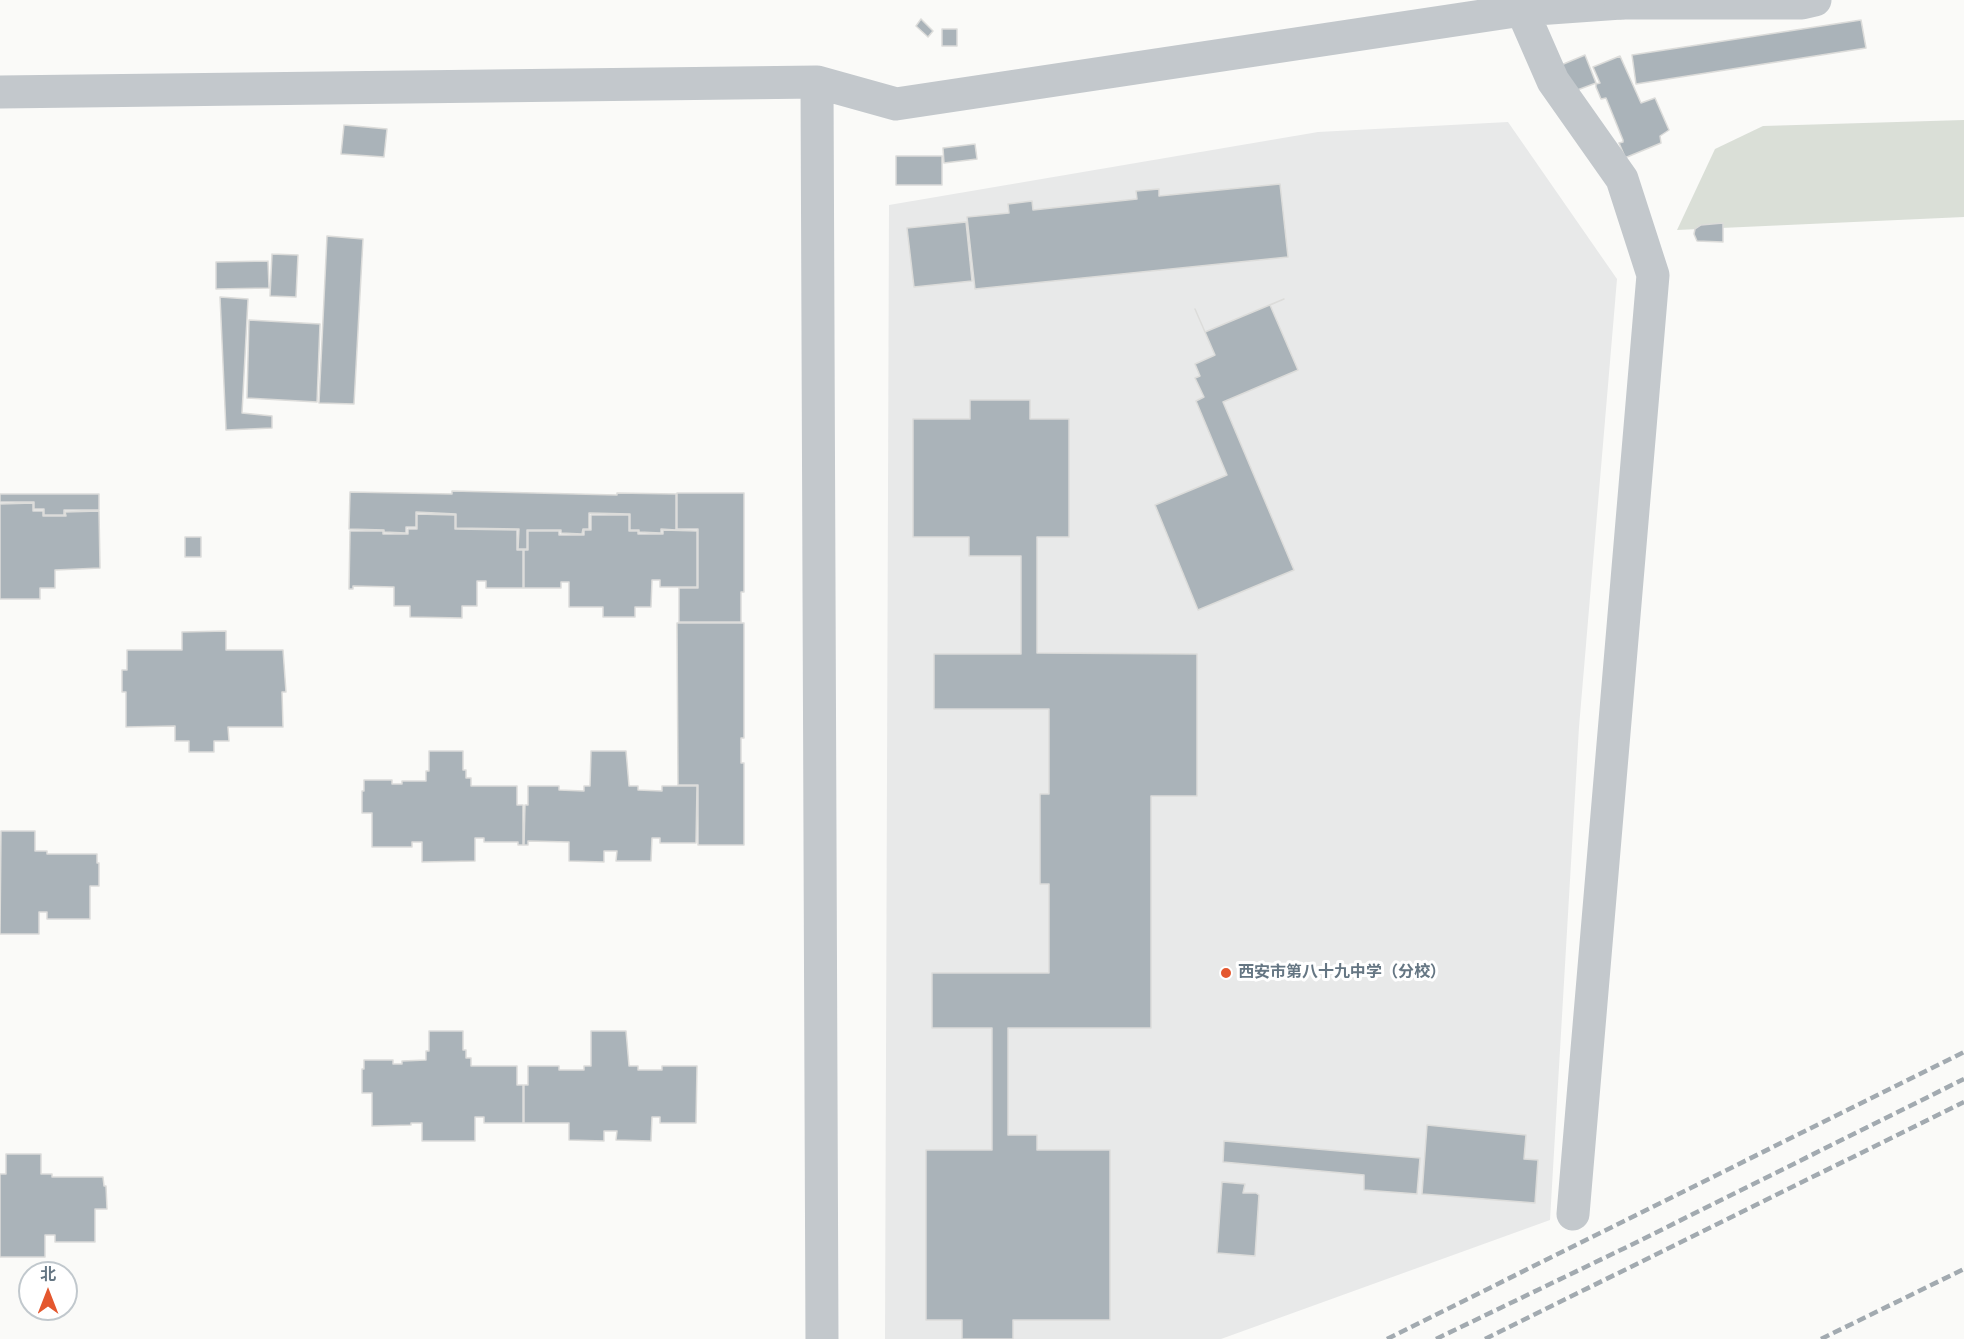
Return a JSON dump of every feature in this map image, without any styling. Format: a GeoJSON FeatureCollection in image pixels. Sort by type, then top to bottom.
{"type":"FeatureCollection","features":[{"type":"Feature","properties":{"kind":"street"},"geometry":{"type":"LineString","coordinates":[[0,92],[817,82],[896,104],[1522,10],[1621,1],[1802,3],[1815,0]]}},
{"type":"Feature","properties":{"kind":"street"},"geometry":{"type":"LineString","coordinates":[[1522,10],[1553,81],[1622,179],[1653,275],[1573,1214]]}},
{"type":"Feature","properties":{"kind":"street"},"geometry":{"type":"LineString","coordinates":[[817,82],[822,1339]]}},
{"type":"Feature","properties":{"kind":"shaded area"},"geometry":{"type":"Polygon","coordinates":[[[1964,120],[1964,217],[1677,230],[1715,149],[1763,126],[1964,120]]]}},
{"type":"Feature","properties":{"kind":"shaded area","name":"西安市第八十九中学（分校）"},"geometry":{"type":"Polygon","coordinates":[[[1508,122],[1617,279],[1579,727],[1550,1220],[1221,1339],[885,1339],[889,205],[1318,132],[1508,122]]]}},
{"type":"Feature","properties":{"kind":"building"},"geometry":{"type":"Polygon","coordinates":[[[921,19],[933,31],[928,37],[916,26],[921,19]]]}},
{"type":"Feature","properties":{"kind":"building"},"geometry":{"type":"Polygon","coordinates":[[[1861,20],[1866,48],[1636,84],[1632,55],[1861,20]]]}},
{"type":"Feature","properties":{"kind":"building"},"geometry":{"type":"Polygon","coordinates":[[[942,29],[957,29],[957,46],[942,46],[942,29]]]}},
{"type":"Feature","properties":{"kind":"building"},"geometry":{"type":"Polygon","coordinates":[[[1585,55],[1596,83],[1564,95],[1554,68],[1585,55]]]}},
{"type":"Feature","properties":{"kind":"building"},"geometry":{"type":"Polygon","coordinates":[[[1620,56],[1641,103],[1655,98],[1669,130],[1660,136],[1661,143],[1627,157],[1619,143],[1623,140],[1606,98],[1601,99],[1596,87],[1596,84],[1600,83],[1593,67],[1620,56]]]}},
{"type":"Feature","properties":{"kind":"building"},"geometry":{"type":"Polygon","coordinates":[[[344,125],[387,129],[384,157],[341,154],[344,125]]]}},
{"type":"Feature","properties":{"kind":"building"},"geometry":{"type":"Polygon","coordinates":[[[975,144],[977,159],[944,163],[943,148],[975,144]]]}},
{"type":"Feature","properties":{"kind":"building"},"geometry":{"type":"Polygon","coordinates":[[[896,156],[942,156],[942,185],[896,185],[896,156]]]}},
{"type":"Feature","properties":{"kind":"building"},"geometry":{"type":"Polygon","coordinates":[[[1280,184],[1288,257],[975,289],[967,217],[1009,213],[1008,204],[1032,201],[1033,210],[1137,199],[1136,191],[1159,189],[1159,196],[1280,184]]]}},
{"type":"Feature","properties":{"kind":"building"},"geometry":{"type":"Polygon","coordinates":[[[966,222],[972,281],[914,287],[907,228],[966,222]]]}},
{"type":"Feature","properties":{"kind":"building"},"geometry":{"type":"Polygon","coordinates":[[[1723,223],[1723,242],[1697,241],[1694,234],[1695,229],[1701,225],[1723,223]]]}},
{"type":"Feature","properties":{"kind":"building"},"geometry":{"type":"Polygon","coordinates":[[[327,236],[363,239],[354,404],[319,403],[327,236]]]}},
{"type":"Feature","properties":{"kind":"building"},"geometry":{"type":"Polygon","coordinates":[[[272,254],[298,255],[296,297],[270,296],[272,254]]]}},
{"type":"Feature","properties":{"kind":"building"},"geometry":{"type":"Polygon","coordinates":[[[268,261],[269,288],[216,289],[216,262],[268,261]]]}},
{"type":"Feature","properties":{"kind":"building"},"geometry":{"type":"Polygon","coordinates":[[[220,297],[248,299],[242,413],[272,416],[272,428],[226,430],[220,297]]]}},
{"type":"Feature","properties":{"kind":"building"},"geometry":{"type":"Polygon","coordinates":[[[1284,299],[1270,305],[1298,370],[1223,402],[1294,570],[1198,610],[1155,505],[1227,475],[1196,401],[1204,397],[1195,378],[1200,376],[1195,364],[1215,355],[1205,332],[1284,299]]]}},
{"type":"Feature","properties":{"kind":"building"},"geometry":{"type":"Polygon","coordinates":[[[249,320],[320,324],[317,402],[247,398],[249,320]]]}},
{"type":"Feature","properties":{"kind":"building"},"geometry":{"type":"Polygon","coordinates":[[[970,400],[1030,400],[1030,419],[1069,419],[1069,537],[1037,537],[1037,653],[1197,654],[1197,796],[1151,796],[1151,1028],[1008,1028],[1008,1135],[1037,1135],[1037,1150],[1110,1150],[1110,1320],[1013,1320],[1013,1339],[962,1339],[962,1320],[926,1320],[926,1150],[992,1150],[992,1028],[932,1028],[932,973],[1049,973],[1049,884],[1040,884],[1040,794],[1049,794],[1049,709],[934,709],[934,654],[1021,654],[1021,556],[969,556],[969,537],[913,537],[913,419],[970,419],[970,400]]]}},
{"type":"Feature","properties":{"kind":"building"},"geometry":{"type":"Polygon","coordinates":[[[452,491],[676,494],[676,530],[661,529],[661,533],[639,532],[639,530],[630,530],[630,514],[589,513],[589,529],[583,529],[582,534],[561,533],[561,530],[527,530],[527,549],[518,549],[519,529],[456,528],[456,514],[416,512],[416,527],[406,527],[406,533],[349,529],[350,492],[452,494],[452,491]]]}},
{"type":"Feature","properties":{"kind":"building"},"geometry":{"type":"Polygon","coordinates":[[[677,493],[744,493],[744,592],[741,592],[741,622],[679,622],[679,588],[698,588],[698,529],[677,529],[677,493]]]}},
{"type":"Feature","properties":{"kind":"building"},"geometry":{"type":"Polygon","coordinates":[[[0,494],[99,494],[99,510],[64,510],[64,515],[44,515],[44,509],[34,509],[34,502],[0,502],[0,494]]]}},
{"type":"Feature","properties":{"kind":"building"},"geometry":{"type":"Polygon","coordinates":[[[33,503],[33,511],[43,511],[43,516],[66,516],[65,512],[99,511],[100,568],[55,570],[55,588],[40,588],[40,599],[0,599],[0,504],[33,503]]]}},
{"type":"Feature","properties":{"kind":"building"},"geometry":{"type":"Polygon","coordinates":[[[417,514],[455,515],[455,529],[517,530],[517,550],[523,550],[523,588],[486,588],[486,581],[477,581],[477,606],[462,606],[462,618],[410,617],[410,606],[394,606],[394,587],[353,586],[353,589],[349,589],[350,531],[408,534],[408,529],[417,529],[417,514]]]}},
{"type":"Feature","properties":{"kind":"building"},"geometry":{"type":"Polygon","coordinates":[[[591,515],[629,515],[629,531],[638,531],[638,534],[663,534],[663,530],[697,531],[697,587],[660,587],[660,580],[652,580],[651,607],[635,607],[635,617],[603,617],[603,607],[569,607],[569,582],[561,582],[561,588],[524,588],[524,550],[528,550],[528,531],[559,531],[559,535],[584,535],[584,530],[591,530],[591,515]]]}},
{"type":"Feature","properties":{"kind":"building"},"geometry":{"type":"Polygon","coordinates":[[[185,537],[201,537],[201,557],[185,557],[185,537]]]}},
{"type":"Feature","properties":{"kind":"building"},"geometry":{"type":"Polygon","coordinates":[[[677,623],[744,623],[744,738],[741,738],[741,763],[744,763],[744,845],[698,845],[698,785],[678,785],[677,623]]]}},
{"type":"Feature","properties":{"kind":"building"},"geometry":{"type":"Polygon","coordinates":[[[226,631],[226,650],[283,650],[286,692],[282,692],[283,727],[228,727],[229,741],[214,741],[214,752],[189,752],[189,741],[175,741],[175,726],[126,727],[126,692],[122,692],[122,670],[127,670],[127,650],[182,650],[182,632],[226,631]]]}},
{"type":"Feature","properties":{"kind":"building"},"geometry":{"type":"Polygon","coordinates":[[[429,751],[463,751],[463,770],[466,770],[466,778],[471,778],[471,786],[517,786],[517,805],[523,805],[523,845],[518,845],[518,842],[484,842],[484,838],[475,838],[475,861],[422,862],[422,842],[412,842],[412,847],[372,847],[372,813],[362,813],[364,780],[392,780],[392,784],[402,784],[402,781],[426,781],[426,771],[429,771],[429,751]]]}},
{"type":"Feature","properties":{"kind":"building"},"geometry":{"type":"Polygon","coordinates":[[[591,751],[626,751],[629,786],[638,786],[638,790],[662,791],[662,786],[697,786],[696,843],[660,843],[660,838],[652,838],[651,861],[616,861],[617,851],[604,851],[604,862],[569,861],[569,842],[528,841],[528,845],[524,845],[528,786],[559,786],[559,790],[584,791],[584,786],[590,786],[591,751]]]}},
{"type":"Feature","properties":{"kind":"building"},"geometry":{"type":"Polygon","coordinates":[[[1,831],[35,831],[35,851],[47,851],[47,854],[97,854],[99,886],[90,886],[90,919],[47,919],[47,912],[39,912],[39,934],[0,934],[1,831]]]}},
{"type":"Feature","properties":{"kind":"building"},"geometry":{"type":"Polygon","coordinates":[[[429,1031],[463,1031],[463,1050],[466,1050],[466,1058],[471,1058],[471,1066],[517,1066],[517,1085],[523,1085],[523,1123],[484,1123],[484,1117],[475,1117],[475,1141],[422,1141],[422,1123],[372,1126],[372,1093],[362,1093],[364,1060],[393,1060],[393,1064],[402,1064],[402,1061],[426,1060],[426,1051],[429,1051],[429,1031]]]}},
{"type":"Feature","properties":{"kind":"building"},"geometry":{"type":"Polygon","coordinates":[[[591,1031],[626,1031],[629,1066],[638,1066],[638,1070],[662,1070],[662,1066],[697,1066],[696,1123],[660,1123],[660,1117],[652,1117],[651,1141],[616,1140],[617,1131],[604,1131],[604,1141],[569,1140],[569,1123],[524,1123],[524,1085],[528,1085],[528,1066],[559,1066],[559,1070],[584,1070],[584,1066],[591,1066],[591,1031]]]}},
{"type":"Feature","properties":{"kind":"building"},"geometry":{"type":"Polygon","coordinates":[[[1427,1125],[1526,1135],[1524,1159],[1538,1160],[1535,1203],[1422,1194],[1427,1125]]]}},
{"type":"Feature","properties":{"kind":"building"},"geometry":{"type":"Polygon","coordinates":[[[1224,1141],[1420,1158],[1417,1194],[1364,1190],[1364,1175],[1223,1162],[1224,1141]]]}},
{"type":"Feature","properties":{"kind":"building"},"geometry":{"type":"Polygon","coordinates":[[[6,1154],[41,1154],[41,1174],[52,1174],[52,1177],[103,1177],[104,1186],[106,1186],[107,1209],[95,1209],[95,1242],[55,1242],[55,1235],[45,1235],[45,1257],[0,1257],[0,1174],[6,1174],[6,1154]]]}},
{"type":"Feature","properties":{"kind":"building"},"geometry":{"type":"Polygon","coordinates":[[[1222,1182],[1245,1184],[1243,1193],[1259,1195],[1255,1256],[1217,1253],[1222,1182]]]}},
{"type":"Feature","properties":{"kind":"railway"},"geometry":{"type":"LineString","coordinates":[[1387,1339],[1964,1052]]}},
{"type":"Feature","properties":{"kind":"railway"},"geometry":{"type":"LineString","coordinates":[[1436,1339],[1631,1245],[1964,1079]]}},
{"type":"Feature","properties":{"kind":"railway"},"geometry":{"type":"LineString","coordinates":[[1485,1339],[1964,1102]]}},
{"type":"Feature","properties":{"kind":"railway"},"geometry":{"type":"LineString","coordinates":[[1821,1339],[1964,1269]]}},
{"type":"Feature","properties":{"kind":"place","name":"西安市第八十九中学（分校）"},"geometry":{"type":"Point","coordinates":[1226,973]}}]}
